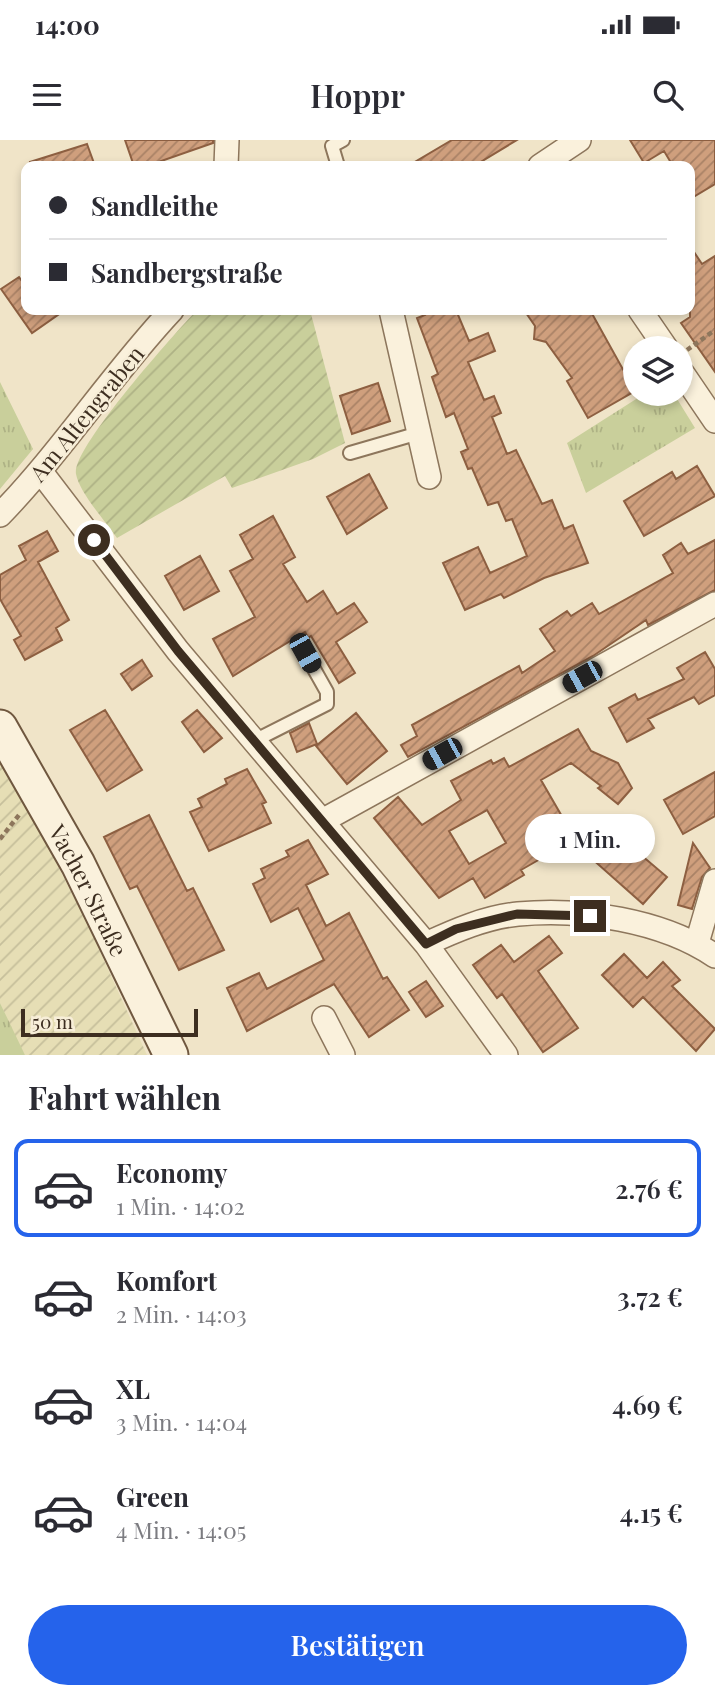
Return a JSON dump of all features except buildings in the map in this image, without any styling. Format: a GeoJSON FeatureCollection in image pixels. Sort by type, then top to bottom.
{"type":"FeatureCollection","features":[{"type":"Feature","properties":{"kind":"street"},"geometry":{"type":"LineString","coordinates":[[226,140],[226,161]]}},
{"type":"Feature","properties":{"kind":"street"},"geometry":{"type":"LineString","coordinates":[[548,161],[579,140]]}},
{"type":"Feature","properties":{"kind":"street","name":"Am Altengraben"},"geometry":{"type":"LineString","coordinates":[[0,515],[41,472],[134,350],[167,315]]}},
{"type":"Feature","properties":{"kind":"street"},"geometry":{"type":"LineString","coordinates":[[392,315],[429,477]]}},
{"type":"Feature","properties":{"kind":"street"},"geometry":{"type":"LineString","coordinates":[[643,315],[658,336]]}},
{"type":"Feature","properties":{"kind":"street"},"geometry":{"type":"LineString","coordinates":[[693,389],[715,421]]}},
{"type":"Feature","properties":{"kind":"street"},"geometry":{"type":"LineString","coordinates":[[41,472],[178,651],[426,944],[506,1055]]}},
{"type":"Feature","properties":{"kind":"street"},"geometry":{"type":"LineString","coordinates":[[322,821],[715,604]]}},
{"type":"Feature","properties":{"kind":"street","name":"Vacher Straße"},"geometry":{"type":"LineString","coordinates":[[0,727],[78,863],[171,1055]]}},
{"type":"Feature","properties":{"kind":"street"},"geometry":{"type":"LineString","coordinates":[[426,944],[456,929],[517,914],[614,916],[706,950],[715,881]]}},
{"type":"Feature","properties":{"kind":"street"},"geometry":{"type":"LineString","coordinates":[[324,1018],[343,1055]]}},
{"type":"Feature","properties":{"kind":"lane"},"geometry":{"type":"LineString","coordinates":[[336,161],[332,146],[343,140]]}},
{"type":"Feature","properties":{"kind":"lane"},"geometry":{"type":"LineString","coordinates":[[350,453],[419,433]]}},
{"type":"Feature","properties":{"kind":"lane"},"geometry":{"type":"LineString","coordinates":[[254,741],[327,704],[327,692],[305,653]]}},
{"type":"Feature","properties":{"kind":"path"},"geometry":{"type":"LineString","coordinates":[[693,346],[715,330]]}},
{"type":"Feature","properties":{"kind":"shaded area"},"geometry":{"type":"Polygon","coordinates":[[[0,763],[34,819],[88,925],[147,1055],[25,1055],[16,1039],[0,1003],[0,763]]]}},
{"type":"Feature","properties":{"kind":"green space"},"geometry":{"type":"Polygon","coordinates":[[[192,315],[311,315],[345,443],[313,459],[232,488],[225,476],[117,538],[78,481],[76,474],[79,461],[106,417],[192,315]]]}},
{"type":"Feature","properties":{"kind":"green space"},"geometry":{"type":"Polygon","coordinates":[[[0,382],[33,449],[0,489],[0,382]]]}},
{"type":"Feature","properties":{"kind":"green space"},"geometry":{"type":"Polygon","coordinates":[[[625,406],[681,406],[695,428],[586,493],[567,443],[625,406]]]}},
{"type":"Feature","properties":{"kind":"green space"},"geometry":{"type":"Polygon","coordinates":[[[0,1003],[25,1055],[0,1055],[0,1003]]]}},
{"type":"Feature","properties":{"kind":"route"},"geometry":{"type":"LineString","coordinates":[[94,540],[178,651],[426,944],[456,929],[517,914],[590,916]]}}]}
